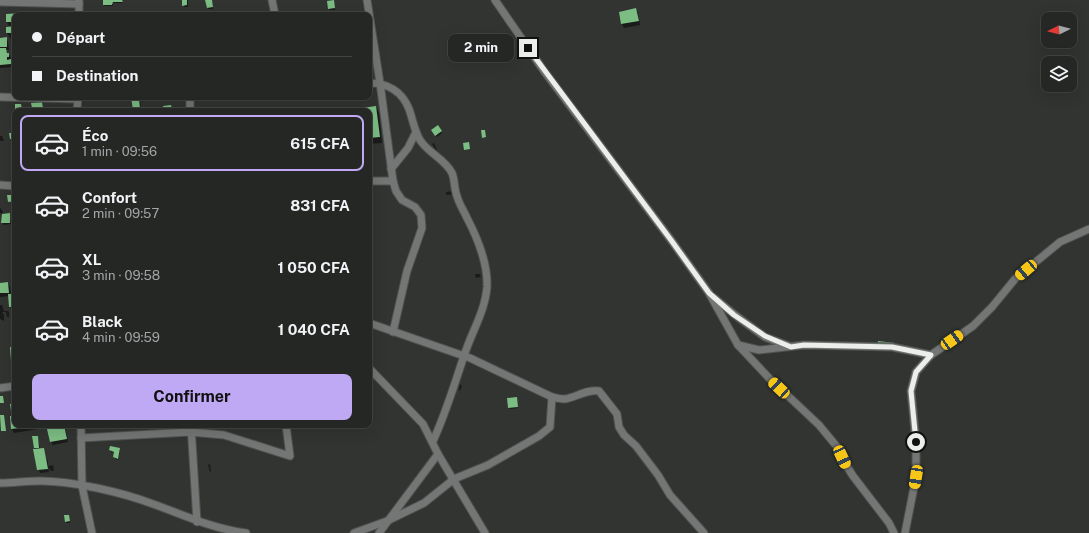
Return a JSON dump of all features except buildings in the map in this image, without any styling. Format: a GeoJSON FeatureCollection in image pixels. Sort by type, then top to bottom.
{"type":"FeatureCollection","features":[{"type":"Feature","properties":{"kind":"street"},"geometry":{"type":"LineString","coordinates":[[272,0],[274,12]]}},
{"type":"Feature","properties":{"kind":"street"},"geometry":{"type":"LineString","coordinates":[[367,0],[369,12]]}},
{"type":"Feature","properties":{"kind":"street"},"geometry":{"type":"LineString","coordinates":[[495,0],[544,71],[709,293],[738,345],[769,378],[819,425],[838,448],[853,476],[889,523],[894,533]]}},
{"type":"Feature","properties":{"kind":"street"},"geometry":{"type":"LineString","coordinates":[[0,2],[79,2]]}},
{"type":"Feature","properties":{"kind":"street"},"geometry":{"type":"LineString","coordinates":[[372,32],[393,181],[396,191],[402,200],[415,206],[421,215],[422,228],[407,271],[393,332]]}},
{"type":"Feature","properties":{"kind":"street"},"geometry":{"type":"LineString","coordinates":[[372,83],[380,83],[395,90],[403,98],[409,110],[413,126],[421,141],[430,151],[445,163],[451,172],[455,181],[457,196],[478,240],[484,260],[487,286],[483,309],[433,441]]}},
{"type":"Feature","properties":{"kind":"street"},"geometry":{"type":"LineString","coordinates":[[0,97],[12,97]]}},
{"type":"Feature","properties":{"kind":"street"},"geometry":{"type":"LineString","coordinates":[[391,169],[408,148],[416,132]]}},
{"type":"Feature","properties":{"kind":"street"},"geometry":{"type":"LineString","coordinates":[[372,181],[393,181]]}},
{"type":"Feature","properties":{"kind":"street"},"geometry":{"type":"LineString","coordinates":[[0,185],[12,186]]}},
{"type":"Feature","properties":{"kind":"street"},"geometry":{"type":"LineString","coordinates":[[905,533],[916,477],[916,442],[911,391],[916,372],[931,355],[973,326],[992,307],[1015,279],[1060,242],[1089,229]]}},
{"type":"Feature","properties":{"kind":"street"},"geometry":{"type":"LineString","coordinates":[[709,293],[734,315],[765,336],[791,347]]}},
{"type":"Feature","properties":{"kind":"street"},"geometry":{"type":"LineString","coordinates":[[372,324],[464,356],[552,397],[564,399],[595,390],[599,391],[617,414],[619,427],[624,434],[636,446],[670,495],[704,533]]}},
{"type":"Feature","properties":{"kind":"street"},"geometry":{"type":"LineString","coordinates":[[738,345],[759,350],[804,345],[892,347],[931,355]]}},
{"type":"Feature","properties":{"kind":"street"},"geometry":{"type":"LineString","coordinates":[[372,371],[423,424],[433,441],[438,454],[485,533]]}},
{"type":"Feature","properties":{"kind":"street"},"geometry":{"type":"LineString","coordinates":[[0,388],[12,386]]}},
{"type":"Feature","properties":{"kind":"street"},"geometry":{"type":"LineString","coordinates":[[354,533],[387,522],[424,503],[454,479],[488,465],[539,436],[550,427],[552,397]]}},
{"type":"Feature","properties":{"kind":"street"},"geometry":{"type":"LineString","coordinates":[[81,428],[82,486],[92,533]]}},
{"type":"Feature","properties":{"kind":"street"},"geometry":{"type":"LineString","coordinates":[[81,438],[191,429],[224,434],[290,456],[286,428]]}},
{"type":"Feature","properties":{"kind":"street"},"geometry":{"type":"LineString","coordinates":[[191,429],[197,522]]}},
{"type":"Feature","properties":{"kind":"street"},"geometry":{"type":"LineString","coordinates":[[379,533],[438,454]]}},
{"type":"Feature","properties":{"kind":"street"},"geometry":{"type":"LineString","coordinates":[[0,483],[41,481],[82,486],[152,503],[197,522],[246,533]]}},
{"type":"Feature","properties":{"kind":"route"},"geometry":{"type":"LineString","coordinates":[[528,48],[709,293],[734,315],[765,336],[791,347],[804,345],[892,347],[931,355],[916,372],[911,391],[916,442]]}}]}
